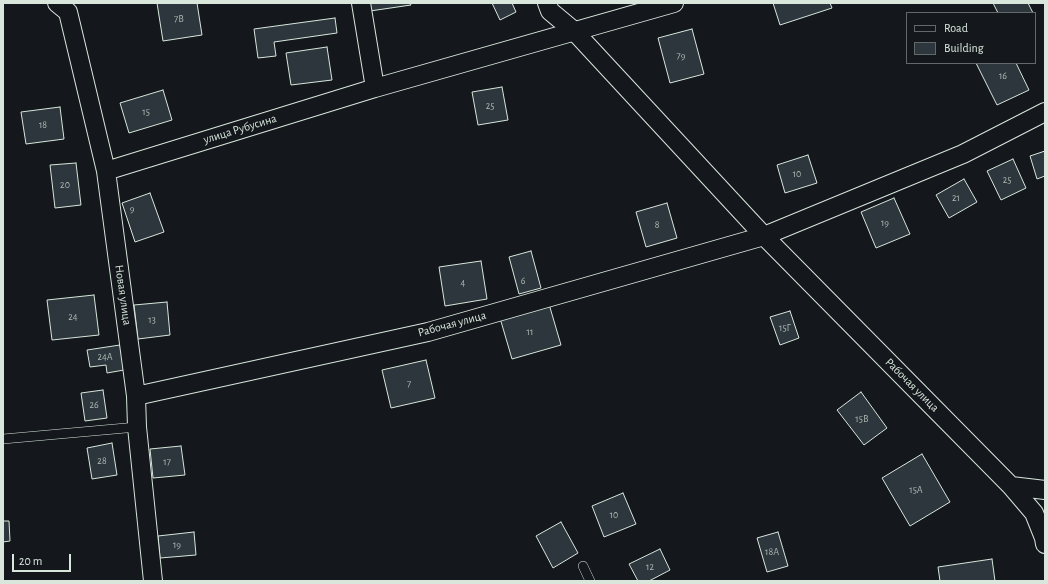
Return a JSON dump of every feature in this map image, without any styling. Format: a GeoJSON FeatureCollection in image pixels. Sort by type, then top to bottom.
{"type":"FeatureCollection","features":[{"type":"Feature","properties":{"kind":"street"},"geometry":{"type":"LineString","coordinates":[[361,3],[375,88]]}},
{"type":"Feature","properties":{"kind":"street","name":"Рабочая улица"},"geometry":{"type":"LineString","coordinates":[[547,3],[550,11],[574,31],[764,236],[1011,486],[1034,513],[1045,544]]}},
{"type":"Feature","properties":{"kind":"street","name":"улица Рубусина"},"geometry":{"type":"LineString","coordinates":[[106,170],[375,88],[674,3]]}},
{"type":"Feature","properties":{"kind":"street","name":"Новая улица"},"geometry":{"type":"LineString","coordinates":[[62,8],[106,170],[136,396],[152,581]]}},
{"type":"Feature","properties":{"kind":"street","name":"Рабочая улица"},"geometry":{"type":"LineString","coordinates":[[136,396],[428,332],[764,236],[963,154],[1045,112]]}},
{"type":"Feature","properties":{"kind":"street"},"geometry":{"type":"LineString","coordinates":[[1011,486],[1045,490]]}},
{"type":"Feature","properties":{"kind":"lane"},"geometry":{"type":"LineString","coordinates":[[3,439],[138,428]]}},
{"type":"Feature","properties":{"kind":"lane"},"geometry":{"type":"LineString","coordinates":[[583,566],[590,581]]}},
{"type":"Feature","properties":{"kind":"building"},"geometry":{"type":"Polygon","coordinates":[[[157,3],[197,3],[202,35],[163,41],[157,3]]]}},
{"type":"Feature","properties":{"kind":"building"},"geometry":{"type":"Polygon","coordinates":[[[369,3],[410,3],[411,5],[370,11],[369,3]]]}},
{"type":"Feature","properties":{"kind":"building"},"geometry":{"type":"Polygon","coordinates":[[[492,3],[512,3],[516,12],[500,20],[492,3]]]}},
{"type":"Feature","properties":{"kind":"building"},"geometry":{"type":"Polygon","coordinates":[[[773,3],[830,3],[832,8],[780,25],[773,3]]]}},
{"type":"Feature","properties":{"kind":"building"},"geometry":{"type":"Polygon","coordinates":[[[993,3],[1028,3],[1032,12],[998,12],[993,3]]]}},
{"type":"Feature","properties":{"kind":"building"},"geometry":{"type":"Polygon","coordinates":[[[335,18],[337,33],[274,42],[276,56],[258,58],[254,29],[335,18]]]}},
{"type":"Feature","properties":{"kind":"building"},"geometry":{"type":"Polygon","coordinates":[[[692,29],[704,74],[670,83],[658,38],[692,29]]]}},
{"type":"Feature","properties":{"kind":"building"},"geometry":{"type":"Polygon","coordinates":[[[327,47],[332,80],[291,85],[286,53],[327,47]]]}},
{"type":"Feature","properties":{"kind":"building"},"geometry":{"type":"Polygon","coordinates":[[[976,64],[1016,64],[1029,90],[997,105],[976,64]]]}},
{"type":"Feature","properties":{"kind":"building"},"geometry":{"type":"Polygon","coordinates":[[[502,87],[508,120],[478,125],[472,92],[502,87]]]}},
{"type":"Feature","properties":{"kind":"building"},"geometry":{"type":"Polygon","coordinates":[[[163,90],[172,120],[129,133],[120,103],[163,90]]]}},
{"type":"Feature","properties":{"kind":"building"},"geometry":{"type":"Polygon","coordinates":[[[60,107],[64,139],[26,144],[21,112],[60,107]]]}},
{"type":"Feature","properties":{"kind":"building"},"geometry":{"type":"Polygon","coordinates":[[[1045,151],[1045,176],[1037,179],[1030,156],[1045,151]]]}},
{"type":"Feature","properties":{"kind":"building"},"geometry":{"type":"Polygon","coordinates":[[[808,155],[817,183],[785,193],[777,165],[808,155]]]}},
{"type":"Feature","properties":{"kind":"building"},"geometry":{"type":"Polygon","coordinates":[[[1013,159],[1026,188],[1001,200],[987,171],[1013,159]]]}},
{"type":"Feature","properties":{"kind":"building"},"geometry":{"type":"Polygon","coordinates":[[[76,163],[81,205],[55,208],[50,165],[76,163]]]}},
{"type":"Feature","properties":{"kind":"building"},"geometry":{"type":"Polygon","coordinates":[[[964,179],[977,202],[949,218],[936,195],[964,179]]]}},
{"type":"Feature","properties":{"kind":"building"},"geometry":{"type":"Polygon","coordinates":[[[150,193],[164,232],[135,242],[122,203],[150,193]]]}},
{"type":"Feature","properties":{"kind":"building"},"geometry":{"type":"Polygon","coordinates":[[[894,198],[910,234],[876,248],[861,212],[894,198]]]}},
{"type":"Feature","properties":{"kind":"building"},"geometry":{"type":"Polygon","coordinates":[[[667,203],[677,238],[646,247],[636,212],[667,203]]]}},
{"type":"Feature","properties":{"kind":"building"},"geometry":{"type":"Polygon","coordinates":[[[531,251],[541,288],[519,294],[509,257],[531,251]]]}},
{"type":"Feature","properties":{"kind":"building"},"geometry":{"type":"Polygon","coordinates":[[[481,261],[487,299],[445,306],[439,267],[481,261]]]}},
{"type":"Feature","properties":{"kind":"building"},"geometry":{"type":"Polygon","coordinates":[[[94,295],[99,335],[52,340],[47,300],[94,295]]]}},
{"type":"Feature","properties":{"kind":"building"},"geometry":{"type":"Polygon","coordinates":[[[167,302],[170,335],[138,339],[134,305],[167,302]]]}},
{"type":"Feature","properties":{"kind":"building"},"geometry":{"type":"Polygon","coordinates":[[[549,304],[561,345],[512,359],[500,318],[549,304]]]}},
{"type":"Feature","properties":{"kind":"building"},"geometry":{"type":"Polygon","coordinates":[[[790,311],[799,338],[780,345],[770,317],[790,311]]]}},
{"type":"Feature","properties":{"kind":"building"},"geometry":{"type":"Polygon","coordinates":[[[120,345],[124,370],[107,373],[106,365],[90,367],[87,350],[120,345]]]}},
{"type":"Feature","properties":{"kind":"building"},"geometry":{"type":"Polygon","coordinates":[[[426,360],[435,398],[391,408],[382,370],[426,360]]]}},
{"type":"Feature","properties":{"kind":"building"},"geometry":{"type":"Polygon","coordinates":[[[103,390],[107,418],[85,421],[81,393],[103,390]]]}},
{"type":"Feature","properties":{"kind":"building"},"geometry":{"type":"Polygon","coordinates":[[[861,392],[887,428],[864,445],[837,410],[861,392]]]}},
{"type":"Feature","properties":{"kind":"building"},"geometry":{"type":"Polygon","coordinates":[[[112,443],[117,475],[92,479],[87,448],[112,443]]]}},
{"type":"Feature","properties":{"kind":"building"},"geometry":{"type":"Polygon","coordinates":[[[181,446],[185,475],[153,478],[150,449],[181,446]]]}},
{"type":"Feature","properties":{"kind":"building"},"geometry":{"type":"Polygon","coordinates":[[[922,454],[950,502],[910,526],[882,478],[922,454]]]}},
{"type":"Feature","properties":{"kind":"building"},"geometry":{"type":"Polygon","coordinates":[[[623,493],[636,524],[604,537],[592,506],[623,493]]]}},
{"type":"Feature","properties":{"kind":"building"},"geometry":{"type":"Polygon","coordinates":[[[3,521],[9,521],[10,541],[3,542],[3,521]]]}},
{"type":"Feature","properties":{"kind":"building"},"geometry":{"type":"Polygon","coordinates":[[[561,522],[578,553],[553,568],[536,536],[561,522]]]}},
{"type":"Feature","properties":{"kind":"building"},"geometry":{"type":"Polygon","coordinates":[[[194,532],[196,555],[160,558],[158,536],[194,532]]]}},
{"type":"Feature","properties":{"kind":"building"},"geometry":{"type":"Polygon","coordinates":[[[778,532],[788,566],[767,572],[757,538],[778,532]]]}},
{"type":"Feature","properties":{"kind":"building"},"geometry":{"type":"Polygon","coordinates":[[[660,549],[670,570],[649,581],[638,581],[629,564],[660,549]]]}},
{"type":"Feature","properties":{"kind":"building"},"geometry":{"type":"Polygon","coordinates":[[[992,559],[995,581],[940,581],[938,567],[992,559]]]}}]}
